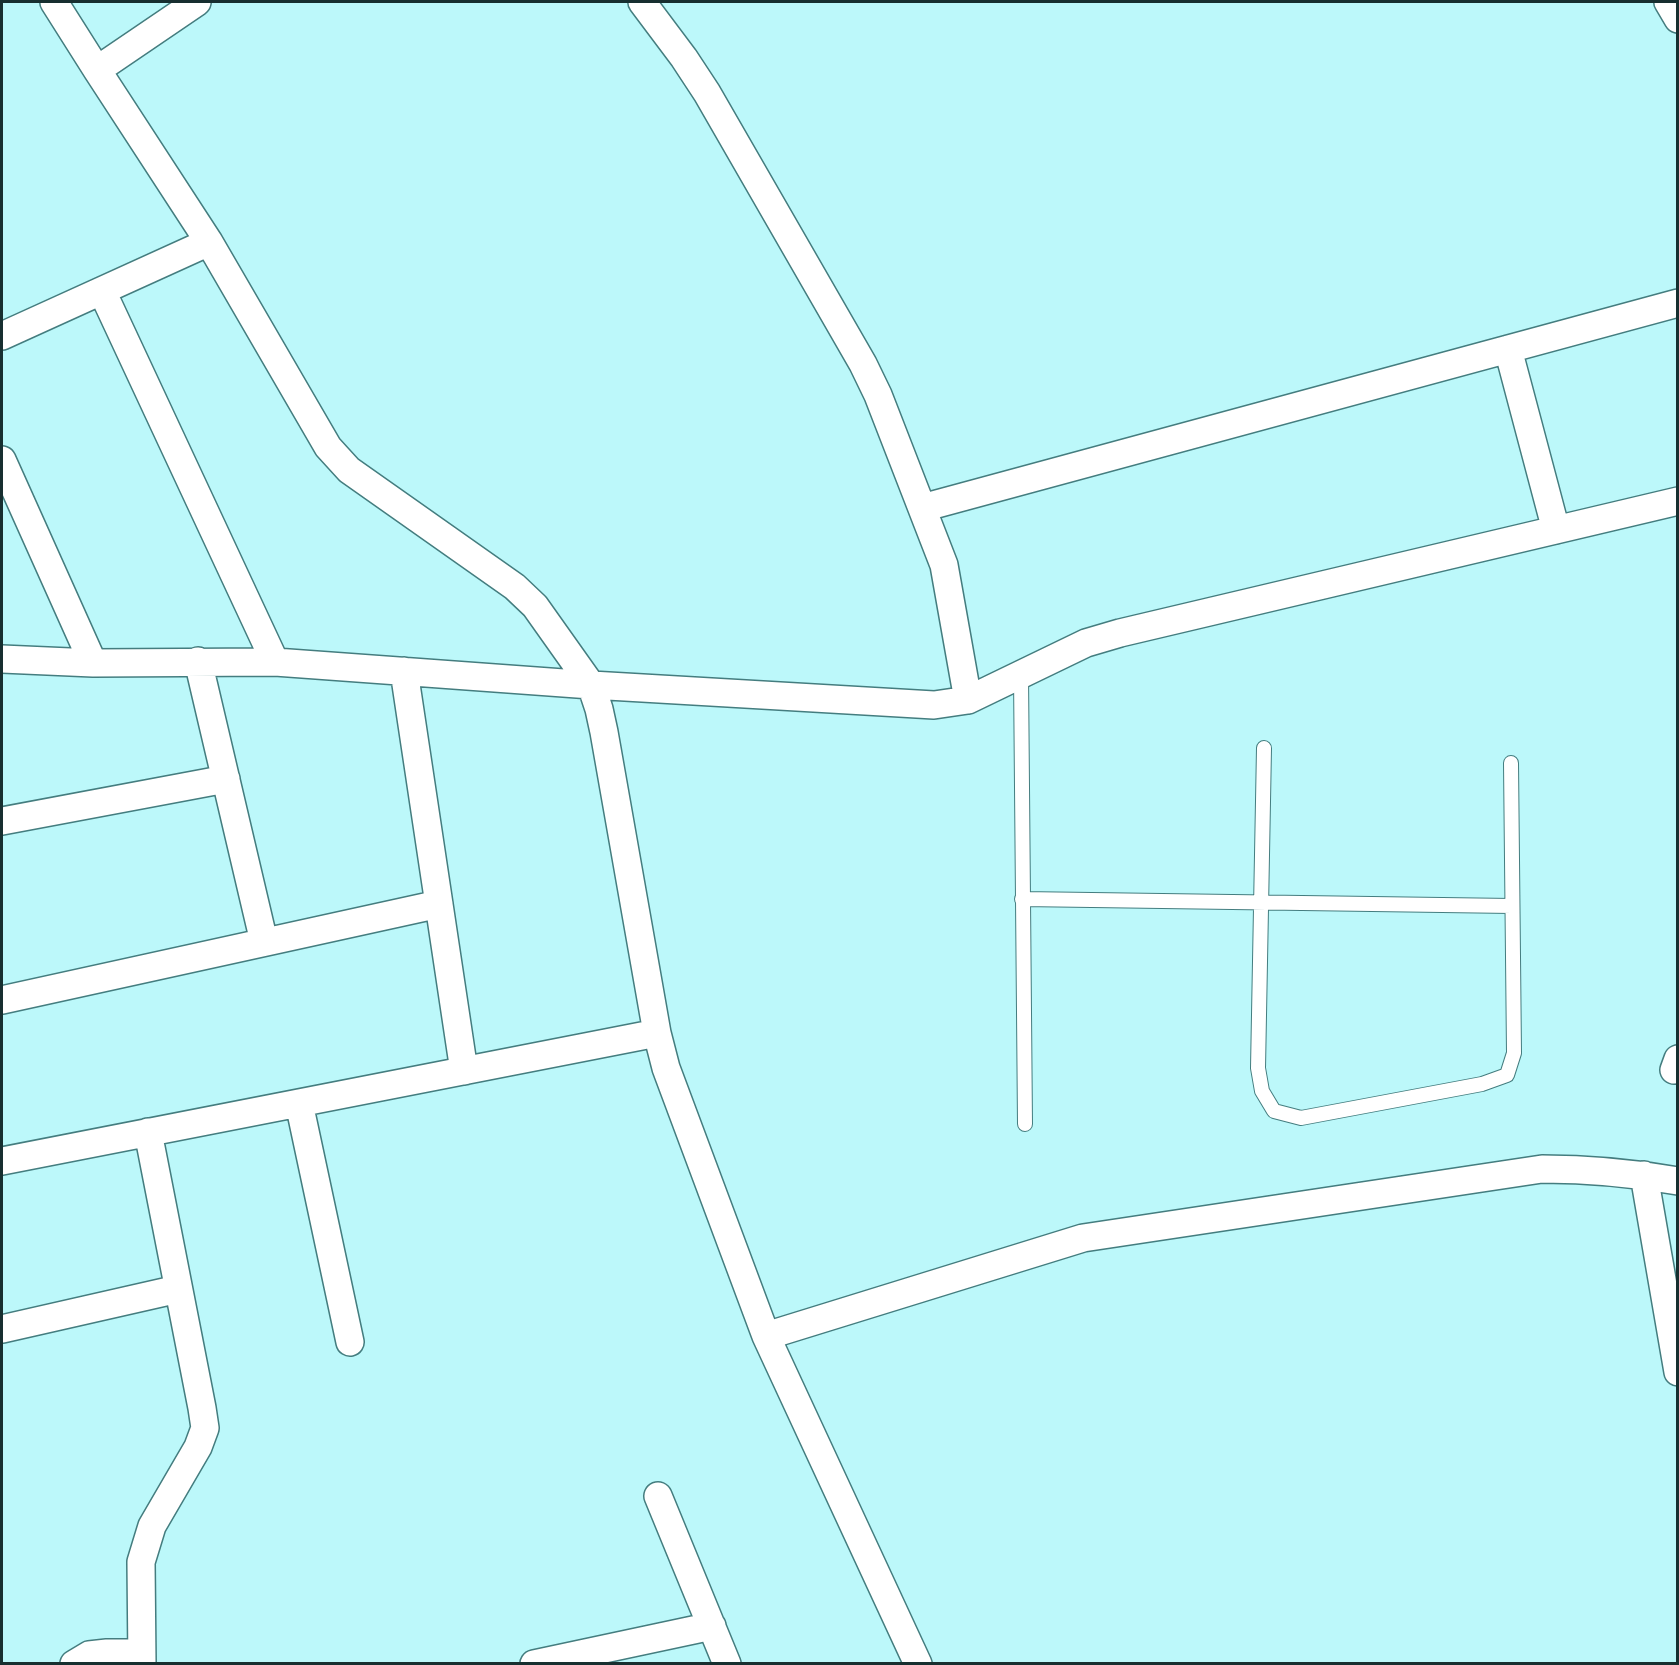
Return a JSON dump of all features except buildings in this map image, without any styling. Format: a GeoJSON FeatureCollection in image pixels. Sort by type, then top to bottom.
{"type":"FeatureCollection","features":[{"type":"Feature","properties":{"kind":"street"},"geometry":{"type":"LineString","coordinates":[[54,2],[209,242],[328,447],[349,470],[515,586],[535,606],[591,684],[604,732],[657,1033],[666,1068],[766,1336],[918,1664]]}},
{"type":"Feature","properties":{"kind":"street"},"geometry":{"type":"LineString","coordinates":[[97,70],[197,2]]}},
{"type":"Feature","properties":{"kind":"street"},"geometry":{"type":"LineString","coordinates":[[642,2],[707,93],[864,364],[944,565],[969,700]]}},
{"type":"Feature","properties":{"kind":"street"},"geometry":{"type":"LineString","coordinates":[[1668,2],[1677,19]]}},
{"type":"Feature","properties":{"kind":"street"},"geometry":{"type":"LineString","coordinates":[[2,336],[209,242]]}},
{"type":"Feature","properties":{"kind":"street"},"geometry":{"type":"LineString","coordinates":[[102,291],[274,662]]}},
{"type":"Feature","properties":{"kind":"street"},"geometry":{"type":"LineString","coordinates":[[922,508],[1677,303]]}},
{"type":"Feature","properties":{"kind":"street"},"geometry":{"type":"LineString","coordinates":[[1508,349],[1556,530]]}},
{"type":"Feature","properties":{"kind":"street"},"geometry":{"type":"LineString","coordinates":[[2,460],[93,663]]}},
{"type":"Feature","properties":{"kind":"street"},"geometry":{"type":"LineString","coordinates":[[2,659],[93,663],[274,662],[934,705],[969,700],[1086,643],[1120,633],[1677,501]]}},
{"type":"Feature","properties":{"kind":"street"},"geometry":{"type":"LineString","coordinates":[[198,661],[264,942]]}},
{"type":"Feature","properties":{"kind":"street"},"geometry":{"type":"LineString","coordinates":[[404,671],[464,1071]]}},
{"type":"Feature","properties":{"kind":"street"},"geometry":{"type":"LineString","coordinates":[[2,821],[226,779]]}},
{"type":"Feature","properties":{"kind":"street"},"geometry":{"type":"LineString","coordinates":[[2,1000],[439,904]]}},
{"type":"Feature","properties":{"kind":"street"},"geometry":{"type":"LineString","coordinates":[[2,1161],[657,1033]]}},
{"type":"Feature","properties":{"kind":"street"},"geometry":{"type":"LineString","coordinates":[[299,1103],[350,1342]]}},
{"type":"Feature","properties":{"kind":"street"},"geometry":{"type":"LineString","coordinates":[[74,1664],[89,1655],[107,1653],[142,1658],[141,1562],[152,1526],[198,1447],[205,1428],[148,1132]]}},
{"type":"Feature","properties":{"kind":"street"},"geometry":{"type":"LineString","coordinates":[[766,1336],[1083,1238],[1542,1169],[1580,1169],[1644,1175],[1677,1181]]}},
{"type":"Feature","properties":{"kind":"street"},"geometry":{"type":"LineString","coordinates":[[1644,1175],[1677,1372]]}},
{"type":"Feature","properties":{"kind":"street"},"geometry":{"type":"LineString","coordinates":[[2,1329],[178,1289]]}},
{"type":"Feature","properties":{"kind":"street"},"geometry":{"type":"LineString","coordinates":[[658,1496],[727,1664]]}},
{"type":"Feature","properties":{"kind":"street"},"geometry":{"type":"LineString","coordinates":[[534,1664],[712,1626]]}},
{"type":"Feature","properties":{"kind":"lane"},"geometry":{"type":"LineString","coordinates":[[1020,675],[1025,1124]]}},
{"type":"Feature","properties":{"kind":"lane"},"geometry":{"type":"LineString","coordinates":[[1264,748],[1258,1068],[1262,1091],[1274,1111],[1301,1118],[1482,1084],[1507,1074],[1514,1053],[1511,763]]}},
{"type":"Feature","properties":{"kind":"lane"},"geometry":{"type":"LineString","coordinates":[[1022,899],[1512,906]]}}]}
